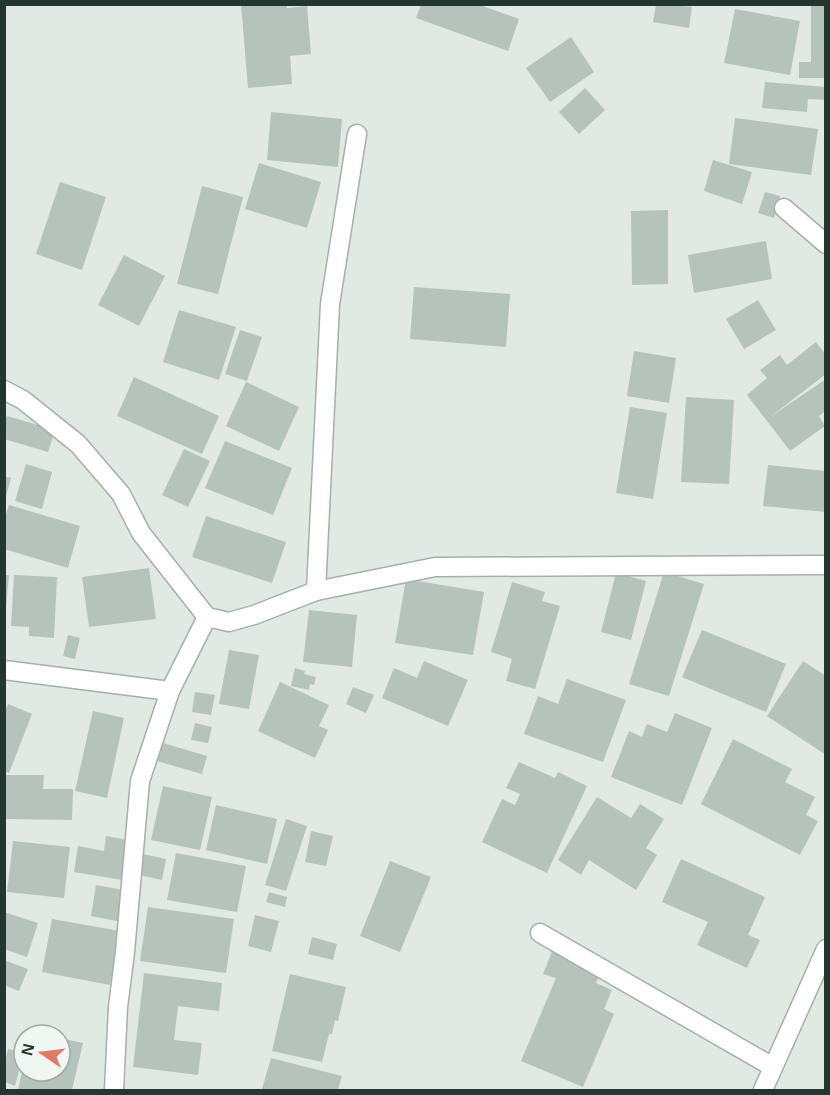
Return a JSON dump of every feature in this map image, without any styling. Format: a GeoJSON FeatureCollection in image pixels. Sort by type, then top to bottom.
{"type":"FeatureCollection","features":[{"type":"Feature","properties":{"kind":"street"},"geometry":{"type":"LineString","coordinates":[[316,591],[330,304],[357,134]]}},
{"type":"Feature","properties":{"kind":"street"},"geometry":{"type":"LineString","coordinates":[[784,208],[825,244]]}},
{"type":"Feature","properties":{"kind":"street"},"geometry":{"type":"LineString","coordinates":[[4,390],[23,399],[78,444],[120,494],[141,534],[207,617],[229,622],[316,591],[435,567],[825,565]]}},
{"type":"Feature","properties":{"kind":"street"},"geometry":{"type":"LineString","coordinates":[[114,1090],[118,1007],[140,781],[170,691],[207,617]]}},
{"type":"Feature","properties":{"kind":"street"},"geometry":{"type":"LineString","coordinates":[[4,670],[170,691]]}},
{"type":"Feature","properties":{"kind":"street"},"geometry":{"type":"LineString","coordinates":[[540,933],[773,1067]]}},
{"type":"Feature","properties":{"kind":"street"},"geometry":{"type":"LineString","coordinates":[[763,1090],[825,949]]}},
{"type":"Feature","properties":{"kind":"building"},"geometry":{"type":"Polygon","coordinates":[[[241,4],[286,4],[287,8],[307,6],[311,54],[290,56],[292,84],[248,88],[241,4]]]}},
{"type":"Feature","properties":{"kind":"building"},"geometry":{"type":"Polygon","coordinates":[[[421,4],[477,4],[519,19],[508,51],[416,18],[421,4]]]}},
{"type":"Feature","properties":{"kind":"building"},"geometry":{"type":"Polygon","coordinates":[[[811,4],[826,4],[826,78],[799,78],[799,62],[811,62],[811,4]]]}},
{"type":"Feature","properties":{"kind":"building"},"geometry":{"type":"Polygon","coordinates":[[[656,5],[692,7],[689,28],[653,22],[656,5]]]}},
{"type":"Feature","properties":{"kind":"building"},"geometry":{"type":"Polygon","coordinates":[[[735,9],[800,21],[790,75],[724,63],[735,9]]]}},
{"type":"Feature","properties":{"kind":"building"},"geometry":{"type":"Polygon","coordinates":[[[571,37],[594,72],[550,102],[526,68],[571,37]]]}},
{"type":"Feature","properties":{"kind":"building"},"geometry":{"type":"Polygon","coordinates":[[[765,82],[826,87],[826,100],[808,99],[807,112],[762,108],[765,82]]]}},
{"type":"Feature","properties":{"kind":"building"},"geometry":{"type":"Polygon","coordinates":[[[585,88],[605,110],[579,134],[559,112],[585,88]]]}},
{"type":"Feature","properties":{"kind":"building"},"geometry":{"type":"Polygon","coordinates":[[[271,112],[342,119],[338,167],[267,160],[271,112]]]}},
{"type":"Feature","properties":{"kind":"building"},"geometry":{"type":"Polygon","coordinates":[[[735,118],[818,129],[811,175],[729,164],[735,118]]]}},
{"type":"Feature","properties":{"kind":"building"},"geometry":{"type":"Polygon","coordinates":[[[713,160],[752,172],[742,204],[704,191],[713,160]]]}},
{"type":"Feature","properties":{"kind":"building"},"geometry":{"type":"Polygon","coordinates":[[[259,163],[321,182],[307,228],[245,209],[259,163]]]}},
{"type":"Feature","properties":{"kind":"building"},"geometry":{"type":"Polygon","coordinates":[[[60,182],[106,197],[82,270],[36,254],[60,182]]]}},
{"type":"Feature","properties":{"kind":"building"},"geometry":{"type":"Polygon","coordinates":[[[202,186],[243,197],[218,294],[177,284],[202,186]]]}},
{"type":"Feature","properties":{"kind":"building"},"geometry":{"type":"Polygon","coordinates":[[[765,192],[780,196],[774,218],[758,213],[765,192]]]}},
{"type":"Feature","properties":{"kind":"building"},"geometry":{"type":"Polygon","coordinates":[[[668,210],[668,284],[632,285],[631,211],[668,210]]]}},
{"type":"Feature","properties":{"kind":"building"},"geometry":{"type":"Polygon","coordinates":[[[766,241],[772,279],[694,293],[688,255],[766,241]]]}},
{"type":"Feature","properties":{"kind":"building"},"geometry":{"type":"Polygon","coordinates":[[[124,255],[165,276],[139,326],[98,305],[124,255]]]}},
{"type":"Feature","properties":{"kind":"building"},"geometry":{"type":"Polygon","coordinates":[[[414,287],[510,294],[506,347],[410,339],[414,287]]]}},
{"type":"Feature","properties":{"kind":"building"},"geometry":{"type":"Polygon","coordinates":[[[758,300],[776,330],[744,349],[726,319],[758,300]]]}},
{"type":"Feature","properties":{"kind":"building"},"geometry":{"type":"Polygon","coordinates":[[[179,310],[236,327],[219,380],[163,362],[179,310]]]}},
{"type":"Feature","properties":{"kind":"building"},"geometry":{"type":"Polygon","coordinates":[[[240,330],[262,337],[247,381],[225,374],[240,330]]]}},
{"type":"Feature","properties":{"kind":"building"},"geometry":{"type":"Polygon","coordinates":[[[816,342],[826,355],[826,374],[770,417],[826,379],[826,411],[819,416],[825,426],[790,451],[747,395],[767,378],[760,370],[780,355],[787,365],[816,342]]]}},
{"type":"Feature","properties":{"kind":"building"},"geometry":{"type":"Polygon","coordinates":[[[634,351],[676,358],[669,403],[627,396],[634,351]]]}},
{"type":"Feature","properties":{"kind":"building"},"geometry":{"type":"Polygon","coordinates":[[[134,377],[219,416],[202,454],[117,416],[134,377]]]}},
{"type":"Feature","properties":{"kind":"building"},"geometry":{"type":"Polygon","coordinates":[[[246,382],[299,407],[279,451],[226,426],[246,382]]]}},
{"type":"Feature","properties":{"kind":"building"},"geometry":{"type":"Polygon","coordinates":[[[686,397],[734,400],[729,484],[681,482],[686,397]]]}},
{"type":"Feature","properties":{"kind":"building"},"geometry":{"type":"Polygon","coordinates":[[[630,407],[667,413],[653,499],[616,493],[630,407]]]}},
{"type":"Feature","properties":{"kind":"building"},"geometry":{"type":"Polygon","coordinates":[[[7,416],[55,430],[48,452],[4,439],[4,424],[7,416]]]}},
{"type":"Feature","properties":{"kind":"building"},"geometry":{"type":"Polygon","coordinates":[[[225,441],[292,468],[273,515],[205,488],[225,441]]]}},
{"type":"Feature","properties":{"kind":"building"},"geometry":{"type":"Polygon","coordinates":[[[184,449],[210,461],[188,507],[162,495],[184,449]]]}},
{"type":"Feature","properties":{"kind":"building"},"geometry":{"type":"Polygon","coordinates":[[[26,464],[52,472],[42,509],[15,501],[26,464]]]}},
{"type":"Feature","properties":{"kind":"building"},"geometry":{"type":"Polygon","coordinates":[[[768,465],[826,471],[826,512],[763,506],[768,465]]]}},
{"type":"Feature","properties":{"kind":"building"},"geometry":{"type":"Polygon","coordinates":[[[4,476],[11,478],[5,500],[4,500],[4,476]]]}},
{"type":"Feature","properties":{"kind":"building"},"geometry":{"type":"Polygon","coordinates":[[[9,505],[80,526],[68,568],[4,549],[4,520],[9,505]]]}},
{"type":"Feature","properties":{"kind":"building"},"geometry":{"type":"Polygon","coordinates":[[[206,516],[286,542],[272,583],[192,557],[206,516]]]}},
{"type":"Feature","properties":{"kind":"building"},"geometry":{"type":"Polygon","coordinates":[[[149,568],[156,619],[89,627],[82,577],[149,568]]]}},
{"type":"Feature","properties":{"kind":"building"},"geometry":{"type":"Polygon","coordinates":[[[664,572],[704,584],[669,696],[629,684],[664,572]]]}},
{"type":"Feature","properties":{"kind":"building"},"geometry":{"type":"Polygon","coordinates":[[[616,573],[646,581],[631,640],[601,632],[616,573]]]}},
{"type":"Feature","properties":{"kind":"building"},"geometry":{"type":"Polygon","coordinates":[[[4,575],[9,575],[6,608],[4,608],[4,575]]]}},
{"type":"Feature","properties":{"kind":"building"},"geometry":{"type":"Polygon","coordinates":[[[14,575],[57,577],[54,638],[29,636],[29,627],[11,626],[14,575]]]}},
{"type":"Feature","properties":{"kind":"building"},"geometry":{"type":"Polygon","coordinates":[[[406,579],[484,592],[473,655],[395,643],[406,579]]]}},
{"type":"Feature","properties":{"kind":"building"},"geometry":{"type":"Polygon","coordinates":[[[512,582],[545,592],[542,601],[560,606],[535,689],[506,681],[512,659],[491,652],[512,582]]]}},
{"type":"Feature","properties":{"kind":"building"},"geometry":{"type":"Polygon","coordinates":[[[309,610],[357,615],[352,667],[303,662],[309,610]]]}},
{"type":"Feature","properties":{"kind":"building"},"geometry":{"type":"Polygon","coordinates":[[[702,630],[786,664],[766,712],[682,677],[702,630]]]}},
{"type":"Feature","properties":{"kind":"building"},"geometry":{"type":"Polygon","coordinates":[[[68,635],[80,638],[75,659],[63,656],[68,635]]]}},
{"type":"Feature","properties":{"kind":"building"},"geometry":{"type":"Polygon","coordinates":[[[229,650],[259,655],[249,709],[219,704],[229,650]]]}},
{"type":"Feature","properties":{"kind":"building"},"geometry":{"type":"Polygon","coordinates":[[[424,661],[468,680],[448,726],[382,698],[394,668],[417,678],[424,661]]]}},
{"type":"Feature","properties":{"kind":"building"},"geometry":{"type":"Polygon","coordinates":[[[803,661],[826,676],[826,755],[767,716],[803,661]]]}},
{"type":"Feature","properties":{"kind":"building"},"geometry":{"type":"Polygon","coordinates":[[[295,668],[305,671],[304,674],[316,677],[314,685],[310,684],[309,690],[291,686],[295,668]]]}},
{"type":"Feature","properties":{"kind":"building"},"geometry":{"type":"Polygon","coordinates":[[[567,679],[626,700],[603,762],[524,734],[538,696],[558,704],[567,679]]]}},
{"type":"Feature","properties":{"kind":"building"},"geometry":{"type":"Polygon","coordinates":[[[280,682],[329,705],[319,726],[328,730],[315,758],[258,731],[280,682]]]}},
{"type":"Feature","properties":{"kind":"building"},"geometry":{"type":"Polygon","coordinates":[[[353,687],[374,695],[366,713],[346,704],[353,687]]]}},
{"type":"Feature","properties":{"kind":"building"},"geometry":{"type":"Polygon","coordinates":[[[195,692],[215,695],[211,715],[192,712],[195,692]]]}},
{"type":"Feature","properties":{"kind":"building"},"geometry":{"type":"Polygon","coordinates":[[[8,704],[32,714],[9,773],[4,771],[4,713],[8,704]]]}},
{"type":"Feature","properties":{"kind":"building"},"geometry":{"type":"Polygon","coordinates":[[[93,711],[124,718],[107,798],[75,791],[93,711]]]}},
{"type":"Feature","properties":{"kind":"building"},"geometry":{"type":"Polygon","coordinates":[[[675,713],[712,728],[682,805],[611,777],[629,731],[642,737],[647,724],[667,732],[675,713]]]}},
{"type":"Feature","properties":{"kind":"building"},"geometry":{"type":"Polygon","coordinates":[[[195,723],[212,727],[208,743],[191,740],[195,723]]]}},
{"type":"Feature","properties":{"kind":"building"},"geometry":{"type":"Polygon","coordinates":[[[733,739],[792,769],[785,782],[815,797],[806,815],[818,821],[800,855],[701,804],[733,739]]]}},
{"type":"Feature","properties":{"kind":"building"},"geometry":{"type":"Polygon","coordinates":[[[163,743],[207,756],[202,774],[157,761],[163,743]]]}},
{"type":"Feature","properties":{"kind":"building"},"geometry":{"type":"Polygon","coordinates":[[[519,762],[555,778],[558,772],[587,786],[547,873],[482,842],[502,799],[515,805],[520,794],[506,788],[519,762]]]}},
{"type":"Feature","properties":{"kind":"building"},"geometry":{"type":"Polygon","coordinates":[[[4,775],[44,775],[43,789],[73,789],[72,820],[4,819],[4,775]]]}},
{"type":"Feature","properties":{"kind":"building"},"geometry":{"type":"Polygon","coordinates":[[[163,786],[212,797],[200,850],[151,840],[163,786]]]}},
{"type":"Feature","properties":{"kind":"building"},"geometry":{"type":"Polygon","coordinates":[[[597,797],[631,818],[640,804],[664,819],[646,848],[657,855],[636,890],[589,860],[581,875],[558,860],[597,797]]]}},
{"type":"Feature","properties":{"kind":"building"},"geometry":{"type":"Polygon","coordinates":[[[216,805],[277,819],[267,864],[206,850],[216,805]]]}},
{"type":"Feature","properties":{"kind":"building"},"geometry":{"type":"Polygon","coordinates":[[[286,819],[307,826],[286,891],[265,885],[286,819]]]}},
{"type":"Feature","properties":{"kind":"building"},"geometry":{"type":"Polygon","coordinates":[[[311,831],[333,836],[326,866],[305,862],[311,831]]]}},
{"type":"Feature","properties":{"kind":"building"},"geometry":{"type":"Polygon","coordinates":[[[106,836],[128,840],[122,880],[74,872],[78,846],[104,851],[106,836]]]}},
{"type":"Feature","properties":{"kind":"building"},"geometry":{"type":"Polygon","coordinates":[[[13,841],[70,847],[64,898],[7,892],[13,841]]]}},
{"type":"Feature","properties":{"kind":"building"},"geometry":{"type":"Polygon","coordinates":[[[176,853],[246,866],[237,912],[167,900],[176,853]]]}},
{"type":"Feature","properties":{"kind":"building"},"geometry":{"type":"Polygon","coordinates":[[[143,854],[166,859],[162,880],[139,875],[143,854]]]}},
{"type":"Feature","properties":{"kind":"building"},"geometry":{"type":"Polygon","coordinates":[[[681,859],[765,897],[748,935],[760,940],[747,968],[697,945],[708,922],[662,902],[681,859]]]}},
{"type":"Feature","properties":{"kind":"building"},"geometry":{"type":"Polygon","coordinates":[[[390,861],[431,877],[400,952],[360,936],[390,861]]]}},
{"type":"Feature","properties":{"kind":"building"},"geometry":{"type":"Polygon","coordinates":[[[96,885],[129,891],[122,922],[91,916],[96,885]]]}},
{"type":"Feature","properties":{"kind":"building"},"geometry":{"type":"Polygon","coordinates":[[[269,892],[287,897],[285,907],[266,902],[269,892]]]}},
{"type":"Feature","properties":{"kind":"building"},"geometry":{"type":"Polygon","coordinates":[[[148,907],[234,919],[226,973],[140,961],[148,907]]]}},
{"type":"Feature","properties":{"kind":"building"},"geometry":{"type":"Polygon","coordinates":[[[4,912],[38,923],[27,957],[4,949],[4,912]]]}},
{"type":"Feature","properties":{"kind":"building"},"geometry":{"type":"Polygon","coordinates":[[[255,915],[279,921],[271,952],[248,946],[255,915]]]}},
{"type":"Feature","properties":{"kind":"building"},"geometry":{"type":"Polygon","coordinates":[[[52,919],[120,931],[110,985],[42,972],[52,919]]]}},
{"type":"Feature","properties":{"kind":"building"},"geometry":{"type":"Polygon","coordinates":[[[312,937],[337,944],[333,960],[308,954],[312,937]]]}},
{"type":"Feature","properties":{"kind":"building"},"geometry":{"type":"Polygon","coordinates":[[[553,949],[602,969],[596,983],[612,990],[604,1009],[614,1014],[583,1087],[521,1061],[556,978],[543,974],[553,949]]]}},
{"type":"Feature","properties":{"kind":"building"},"geometry":{"type":"Polygon","coordinates":[[[4,960],[28,969],[19,991],[4,985],[4,960]]]}},
{"type":"Feature","properties":{"kind":"building"},"geometry":{"type":"Polygon","coordinates":[[[144,973],[222,983],[219,1011],[178,1006],[174,1040],[202,1043],[198,1075],[133,1067],[144,973]]]}},
{"type":"Feature","properties":{"kind":"building"},"geometry":{"type":"Polygon","coordinates":[[[290,974],[346,987],[338,1021],[335,1020],[332,1034],[329,1034],[322,1062],[272,1051],[290,974]]]}},
{"type":"Feature","properties":{"kind":"building"},"geometry":{"type":"Polygon","coordinates":[[[72,1041],[83,1043],[72,1090],[18,1090],[19,1083],[72,1083],[72,1041]]]}},
{"type":"Feature","properties":{"kind":"building"},"geometry":{"type":"Polygon","coordinates":[[[8,1049],[12,1050],[12,1083],[16,1083],[15,1086],[5,1082],[5,1061],[8,1049]]]}},
{"type":"Feature","properties":{"kind":"building"},"geometry":{"type":"Polygon","coordinates":[[[271,1058],[342,1076],[338,1090],[262,1089],[271,1058]]]}}]}
